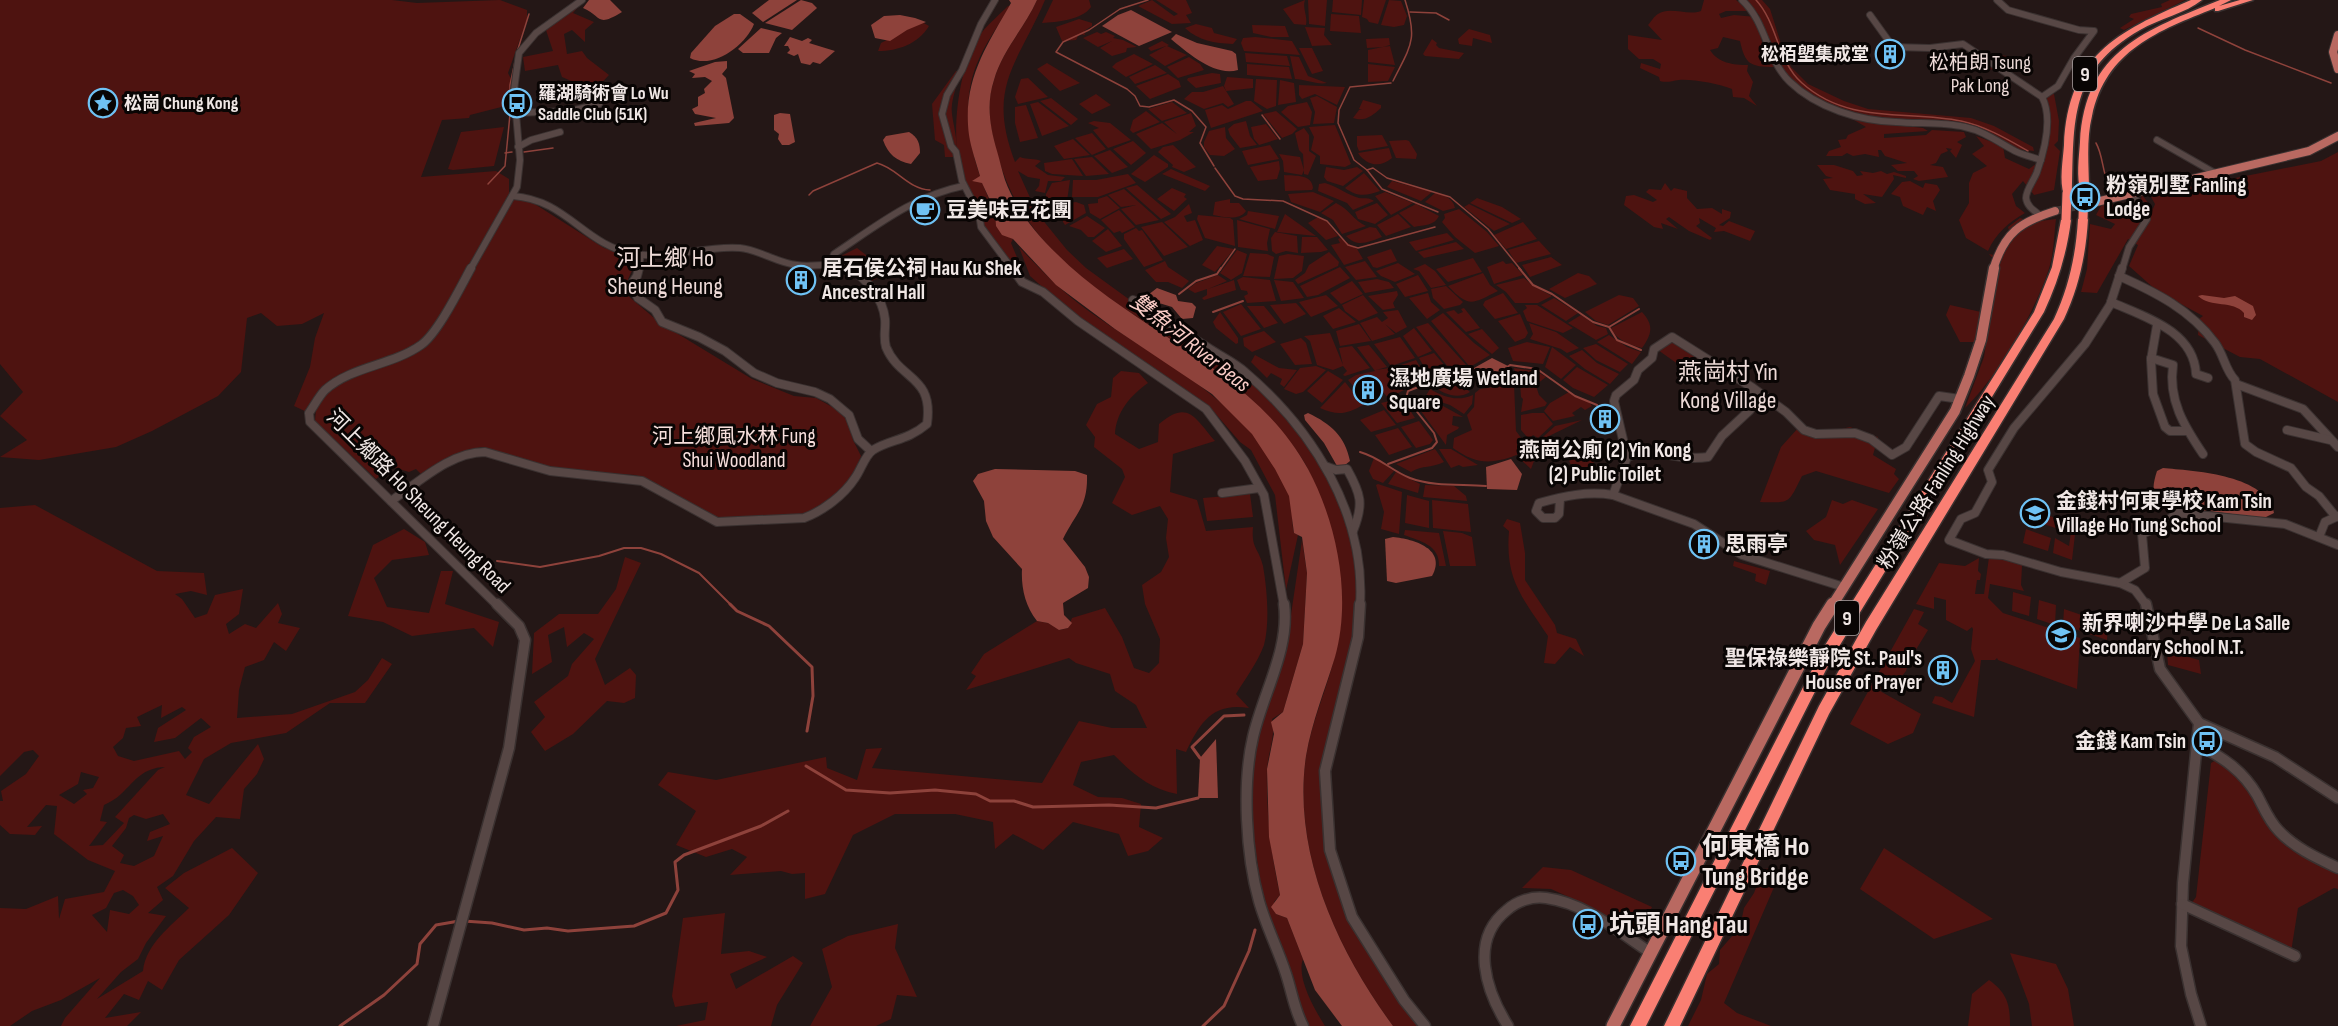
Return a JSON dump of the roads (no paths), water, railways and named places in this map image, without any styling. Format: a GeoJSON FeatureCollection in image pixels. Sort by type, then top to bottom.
{"type":"FeatureCollection","features":[{"type":"Feature","properties":{"kind":"highway","name":"粉嶺公路 Fanling Highway"},"geometry":{"type":"LineString","coordinates":[[1638,1026],[1827,654],[2048,294],[2060,259],[2061,216],[2067,193],[2072,111],[2078,88],[2087,71],[2108,46],[2132,29],[2198,0]]}},
{"type":"Feature","properties":{"kind":"highway","name":"粉嶺公路 Fanling Highway"},"geometry":{"type":"LineString","coordinates":[[1672,1026],[1830,699],[1882,607],[2059,319],[2070,295],[2078,271],[2083,219],[2087,116],[2103,75],[2115,58],[2144,35],[2227,0]]}},
{"type":"Feature","properties":{"kind":"highway"},"geometry":{"type":"LineString","coordinates":[[2197,14],[2249,0]]}},
{"type":"Feature","properties":{"kind":"main road"},"geometry":{"type":"LineString","coordinates":[[2338,35],[2333,52],[2338,69]]}},
{"type":"Feature","properties":{"kind":"main road"},"geometry":{"type":"LineString","coordinates":[[2092,202],[2308,151],[2338,136]]}},
{"type":"Feature","properties":{"kind":"main road"},"geometry":{"type":"LineString","coordinates":[[1613,1026],[1819,626],[1945,428],[1960,399],[1977,356],[1992,280],[2004,242],[2016,228],[2041,216],[2061,216]]}},
{"type":"Feature","properties":{"kind":"street","name":"河上鄉路 Ho Sheung Heung Road"},"geometry":{"type":"LineString","coordinates":[[434,1026],[509,748],[525,640],[519,626],[310,422],[309,413],[324,391],[350,375],[406,354],[423,344],[454,299],[513,196],[520,169],[514,113],[514,77],[521,50],[536,33],[582,0]]}},
{"type":"Feature","properties":{"kind":"street"},"geometry":{"type":"LineString","coordinates":[[995,0],[981,24],[962,70],[947,95],[942,114],[951,146],[956,152],[957,167],[963,186],[979,214],[981,227],[1022,282],[1043,292],[1078,321],[1206,409],[1245,461],[1264,495],[1281,580],[1286,620],[1285,634],[1259,711],[1252,741],[1247,786],[1248,830],[1259,900],[1287,976],[1293,1008],[1303,1026]]}},
{"type":"Feature","properties":{"kind":"street"},"geometry":{"type":"LineString","coordinates":[[1742,0],[1757,15],[1770,57],[1778,70],[1813,98],[1843,112],[1881,122],[1953,125],[1971,129],[2020,153],[2041,160]]}},
{"type":"Feature","properties":{"kind":"street"},"geometry":{"type":"LineString","coordinates":[[1997,0],[2008,10],[2079,30],[2094,31],[2058,86],[2042,97]]}},
{"type":"Feature","properties":{"kind":"street"},"geometry":{"type":"LineString","coordinates":[[1870,15],[1893,47],[1930,48],[1963,44],[2042,97],[2048,109],[2041,160],[2026,196],[2028,205],[2041,216]]}},
{"type":"Feature","properties":{"kind":"street"},"geometry":{"type":"LineString","coordinates":[[514,113],[571,111],[598,104]]}},
{"type":"Feature","properties":{"kind":"street"},"geometry":{"type":"LineString","coordinates":[[518,147],[531,140],[560,132]]}},
{"type":"Feature","properties":{"kind":"street"},"geometry":{"type":"LineString","coordinates":[[2157,140],[2213,172]]}},
{"type":"Feature","properties":{"kind":"street"},"geometry":{"type":"LineString","coordinates":[[830,265],[834,254],[899,211],[937,191],[963,186]]}},
{"type":"Feature","properties":{"kind":"street"},"geometry":{"type":"LineString","coordinates":[[2128,194],[2141,205],[2147,219],[2129,248],[2111,302],[2085,344],[2014,428],[1988,470],[1992,482],[1979,507],[1975,513],[1961,519],[1949,540],[1986,554],[2003,555],[2061,572],[2120,583],[2135,590],[2146,603],[2160,669],[2199,723],[2275,757],[2338,798]]}},
{"type":"Feature","properties":{"kind":"street"},"geometry":{"type":"LineString","coordinates":[[391,501],[452,460],[464,454],[485,452],[550,471],[633,478],[717,522],[799,519],[815,514],[843,492],[855,479],[871,451],[905,439],[923,429],[928,416],[926,396],[921,384],[899,364],[887,347],[883,336],[885,317],[875,292],[851,269],[837,264],[815,267],[792,264],[738,248],[664,256],[618,251],[604,244],[574,220],[544,202],[528,197],[513,196]]}},
{"type":"Feature","properties":{"kind":"street"},"geometry":{"type":"LineString","coordinates":[[642,255],[637,276],[630,285],[638,298],[655,310],[661,321],[725,351],[753,374],[777,383],[815,392],[830,399],[849,415],[858,439],[871,451]]}},
{"type":"Feature","properties":{"kind":"street"},"geometry":{"type":"LineString","coordinates":[[2119,276],[2154,291],[2187,311],[2221,351],[2228,373],[2236,384],[2245,444],[2256,452],[2291,468],[2306,487],[2319,496],[2337,516],[2325,522],[2319,537]]}},
{"type":"Feature","properties":{"kind":"street"},"geometry":{"type":"LineString","coordinates":[[1133,300],[1244,371],[1292,419],[1338,488],[1353,531],[1362,579],[1358,637],[1325,771],[1329,850],[1352,917],[1404,1000],[1425,1026]]}},
{"type":"Feature","properties":{"kind":"street"},"geometry":{"type":"LineString","coordinates":[[2111,302],[2157,325],[2186,344],[2196,359],[2196,374],[2208,378]]}},
{"type":"Feature","properties":{"kind":"street"},"geometry":{"type":"LineString","coordinates":[[2157,325],[2151,358],[2153,394],[2163,425],[2170,430],[2187,432]]}},
{"type":"Feature","properties":{"kind":"street"},"geometry":{"type":"LineString","coordinates":[[1613,495],[1627,457],[1614,401],[1616,395],[1634,380],[1638,370],[1652,358],[1655,347],[1675,337],[1786,412],[1804,430],[1816,434],[1855,433],[1871,439],[1888,453],[1895,455],[1906,447],[1939,396],[1960,399]]}},
{"type":"Feature","properties":{"kind":"street"},"geometry":{"type":"LineString","coordinates":[[2151,358],[2173,365],[2173,393],[2177,410],[2187,432],[2203,454]]}},
{"type":"Feature","properties":{"kind":"street"},"geometry":{"type":"LineString","coordinates":[[2236,384],[2303,409],[2338,447]]}},
{"type":"Feature","properties":{"kind":"street"},"geometry":{"type":"LineString","coordinates":[[1627,457],[1650,450],[1694,460],[1707,457],[1722,436],[1750,410],[1746,402],[1754,390]]}},
{"type":"Feature","properties":{"kind":"street"},"geometry":{"type":"LineString","coordinates":[[2287,430],[2330,440]]}},
{"type":"Feature","properties":{"kind":"street"},"geometry":{"type":"LineString","coordinates":[[1325,466],[1336,470],[1347,469],[1359,494],[1362,508],[1353,531]]}},
{"type":"Feature","properties":{"kind":"street"},"geometry":{"type":"LineString","coordinates":[[1222,493],[1259,488]]}},
{"type":"Feature","properties":{"kind":"street"},"geometry":{"type":"LineString","coordinates":[[1560,499],[1580,493],[1613,495],[1694,524],[1742,555],[1844,587]]}},
{"type":"Feature","properties":{"kind":"street"},"geometry":{"type":"LineString","coordinates":[[2120,583],[2145,568],[2142,534],[2158,527],[2178,513],[2285,524],[2338,545]]}},
{"type":"Feature","properties":{"kind":"street"},"geometry":{"type":"LineString","coordinates":[[2199,723],[2182,904],[2181,946],[2190,994],[2201,1026]]}},
{"type":"Feature","properties":{"kind":"street"},"geometry":{"type":"LineString","coordinates":[[2198,745],[2218,754],[2238,769],[2252,786],[2273,823],[2292,843],[2338,868]]}},
{"type":"Feature","properties":{"kind":"street"},"geometry":{"type":"LineString","coordinates":[[1508,1026],[1498,1014],[1491,998],[1484,955],[1490,930],[1502,912],[1513,905],[1532,898],[1558,900],[1576,907],[1651,953]]}},
{"type":"Feature","properties":{"kind":"street"},"geometry":{"type":"LineString","coordinates":[[2182,904],[2295,957]]}},
{"type":"Feature","properties":{"kind":"waterway"},"geometry":{"type":"LineString","coordinates":[[1148,0],[1120,9],[1089,30],[1063,42],[1056,52],[1127,89],[1135,96],[1140,106],[1149,107],[1174,100],[1192,111],[1206,127],[1200,143],[1214,166]]}},
{"type":"Feature","properties":{"kind":"waterway"},"geometry":{"type":"LineString","coordinates":[[1393,81],[1411,42],[1411,24],[1405,0]]}},
{"type":"Feature","properties":{"kind":"waterway"},"geometry":{"type":"LineString","coordinates":[[1756,0],[1769,20],[1787,64],[1802,83],[1820,96],[1859,111],[1941,118],[1970,123],[1996,133],[2028,151]]}},
{"type":"Feature","properties":{"kind":"waterway"},"geometry":{"type":"LineString","coordinates":[[1410,12],[1436,13],[1449,20]]}},
{"type":"Feature","properties":{"kind":"waterway"},"geometry":{"type":"LineString","coordinates":[[517,52],[529,14]]}},
{"type":"Feature","properties":{"kind":"waterway"},"geometry":{"type":"LineString","coordinates":[[2198,28],[2245,50],[2331,83]]}},
{"type":"Feature","properties":{"kind":"waterway"},"geometry":{"type":"LineString","coordinates":[[510,114],[510,85],[516,57]]}},
{"type":"Feature","properties":{"kind":"waterway"},"geometry":{"type":"LineString","coordinates":[[1367,170],[1354,160],[1338,123],[1339,110],[1350,87],[1391,83]]}},
{"type":"Feature","properties":{"kind":"waterway"},"geometry":{"type":"LineString","coordinates":[[507,109],[510,114]]}},
{"type":"Feature","properties":{"kind":"waterway"},"geometry":{"type":"LineString","coordinates":[[506,153],[510,114]]}},
{"type":"Feature","properties":{"kind":"waterway"},"geometry":{"type":"LineString","coordinates":[[1262,115],[1280,139]]}},
{"type":"Feature","properties":{"kind":"waterway"},"geometry":{"type":"LineString","coordinates":[[2096,143],[2109,186]]}},
{"type":"Feature","properties":{"kind":"waterway"},"geometry":{"type":"LineString","coordinates":[[524,152],[553,148]]}},
{"type":"Feature","properties":{"kind":"waterway"},"geometry":{"type":"LineString","coordinates":[[506,153],[512,152]]}},
{"type":"Feature","properties":{"kind":"waterway"},"geometry":{"type":"LineString","coordinates":[[488,184],[505,166],[506,153]]}},
{"type":"Feature","properties":{"kind":"waterway"},"geometry":{"type":"LineString","coordinates":[[809,195],[813,191],[877,163],[891,169],[915,186],[930,190]]}},
{"type":"Feature","properties":{"kind":"waterway"},"geometry":{"type":"LineString","coordinates":[[1215,168],[1235,196],[1243,199],[1283,201],[1327,221],[1348,245],[1358,248],[1435,227]]}},
{"type":"Feature","properties":{"kind":"waterway"},"geometry":{"type":"LineString","coordinates":[[1367,170],[1373,168],[1387,178],[1450,197],[1488,229],[1521,270]]}},
{"type":"Feature","properties":{"kind":"waterway"},"geometry":{"type":"LineString","coordinates":[[1367,170],[1382,189],[1438,212]]}},
{"type":"Feature","properties":{"kind":"waterway"},"geometry":{"type":"LineString","coordinates":[[1220,270],[1235,249]]}},
{"type":"Feature","properties":{"kind":"waterway"},"geometry":{"type":"LineString","coordinates":[[1179,294],[1196,281],[1217,274],[1221,268]]}},
{"type":"Feature","properties":{"kind":"waterway"},"geometry":{"type":"LineString","coordinates":[[1519,268],[1533,285],[1552,294],[1593,322],[1609,327]]}},
{"type":"Feature","properties":{"kind":"waterway"},"geometry":{"type":"LineString","coordinates":[[1213,312],[1243,301]]}},
{"type":"Feature","properties":{"kind":"waterway"},"geometry":{"type":"LineString","coordinates":[[1609,327],[1639,309]]}},
{"type":"Feature","properties":{"kind":"waterway"},"geometry":{"type":"LineString","coordinates":[[1609,327],[1617,340],[1641,350]]}},
{"type":"Feature","properties":{"kind":"waterway"},"geometry":{"type":"LineString","coordinates":[[1506,368],[1510,365],[1537,369],[1575,396],[1597,405]]}},
{"type":"Feature","properties":{"kind":"waterway"},"geometry":{"type":"LineString","coordinates":[[1388,464],[1432,448],[1437,442],[1434,433],[1406,398],[1408,391],[1466,369],[1475,371]]}},
{"type":"Feature","properties":{"kind":"waterway"},"geometry":{"type":"LineString","coordinates":[[1360,452],[1419,481],[1486,486]]}},
{"type":"Feature","properties":{"kind":"waterway"},"geometry":{"type":"LineString","coordinates":[[497,561],[540,567],[599,556],[624,548],[641,548],[661,554],[699,573],[737,611],[769,626],[812,667],[813,696],[807,731]]}},
{"type":"Feature","properties":{"kind":"waterway"},"geometry":{"type":"LineString","coordinates":[[1200,758],[1192,747],[1224,716],[1244,715]]}},
{"type":"Feature","properties":{"kind":"waterway"},"geometry":{"type":"LineString","coordinates":[[806,766],[846,790],[890,793],[935,790],[976,794],[990,801],[1014,801],[1033,807],[1109,805],[1156,808],[1198,798]]}},
{"type":"Feature","properties":{"kind":"waterway"},"geometry":{"type":"LineString","coordinates":[[464,921],[492,923],[524,930],[547,928],[568,931],[634,926],[666,913],[678,890],[675,862],[684,855],[761,826],[788,811]]}},
{"type":"Feature","properties":{"kind":"waterway"},"geometry":{"type":"LineString","coordinates":[[340,1026],[384,995],[417,964],[420,944],[436,925],[459,921]]}},
{"type":"Feature","properties":{"kind":"waterway"},"geometry":{"type":"LineString","coordinates":[[1203,1026],[1224,1006],[1249,951],[1255,930]]}},
{"type":"Feature","properties":{"kind":"tunnel"},"geometry":{"type":"LineString","coordinates":[[2055,211],[2092,203]]}},
{"type":"Feature","properties":{"kind":"place","name":"松栢塱集成堂"},"geometry":{"type":"Point","coordinates":[1890,54]}},
{"type":"Feature","properties":{"kind":"place","name":"松崗 Chung Kong"},"geometry":{"type":"Point","coordinates":[103,103]}},
{"type":"Feature","properties":{"kind":"place","name":"羅湖騎術會 Lo Wu Saddle Club (51K)"},"geometry":{"type":"Point","coordinates":[517,103]}},
{"type":"Feature","properties":{"kind":"place","name":"粉嶺別墅 Fanling Lodge"},"geometry":{"type":"Point","coordinates":[2085,197]}},
{"type":"Feature","properties":{"kind":"place","name":"豆美味豆花團"},"geometry":{"type":"Point","coordinates":[925,210]}},
{"type":"Feature","properties":{"kind":"place","name":"居石侯公祠 Hau Ku Shek Ancestral Hall"},"geometry":{"type":"Point","coordinates":[801,280]}},
{"type":"Feature","properties":{"kind":"place","name":"濕地廣場 Wetland Square"},"geometry":{"type":"Point","coordinates":[1368,390]}},
{"type":"Feature","properties":{"kind":"place","name":"燕崗公廁 (2) Yin Kong (2) Public Toilet"},"geometry":{"type":"Point","coordinates":[1605,419]}},
{"type":"Feature","properties":{"kind":"place","name":"金錢村何東學校 Kam Tsin Village Ho Tung School"},"geometry":{"type":"Point","coordinates":[2035,513]}},
{"type":"Feature","properties":{"kind":"place","name":"思雨亭"},"geometry":{"type":"Point","coordinates":[1704,544]}},
{"type":"Feature","properties":{"kind":"place","name":"新界喇沙中學 De La Salle Secondary School N.T."},"geometry":{"type":"Point","coordinates":[2061,635]}},
{"type":"Feature","properties":{"kind":"place","name":"聖保祿樂靜院 St. Paul's House of Prayer"},"geometry":{"type":"Point","coordinates":[1943,670]}},
{"type":"Feature","properties":{"kind":"place","name":"金錢 Kam Tsin"},"geometry":{"type":"Point","coordinates":[2207,741]}},
{"type":"Feature","properties":{"kind":"place","name":"何東橋 Ho Tung Bridge"},"geometry":{"type":"Point","coordinates":[1681,861]}},
{"type":"Feature","properties":{"kind":"place","name":"坑頭 Hang Tau"},"geometry":{"type":"Point","coordinates":[1588,924]}},
{"type":"Feature","properties":{"kind":"district","name":"松柏朗 Tsung Pak Long"},"geometry":{"type":"Point","coordinates":[1980,74]}},
{"type":"Feature","properties":{"kind":"district","name":"河上鄉 Ho Sheung Heung"},"geometry":{"type":"Point","coordinates":[665,272]}},
{"type":"Feature","properties":{"kind":"district","name":"燕崗村 Yin Kong Village"},"geometry":{"type":"Point","coordinates":[1728,386]}},
{"type":"Feature","properties":{"kind":"water label","name":"雙魚河 River Beas"},"geometry":{"type":"Point","coordinates":[1191,342]}},
{"type":"Feature","properties":{"kind":"park label","name":"河上鄉風水林 Fung Shui Woodland"},"geometry":{"type":"Point","coordinates":[734,448]}}]}
